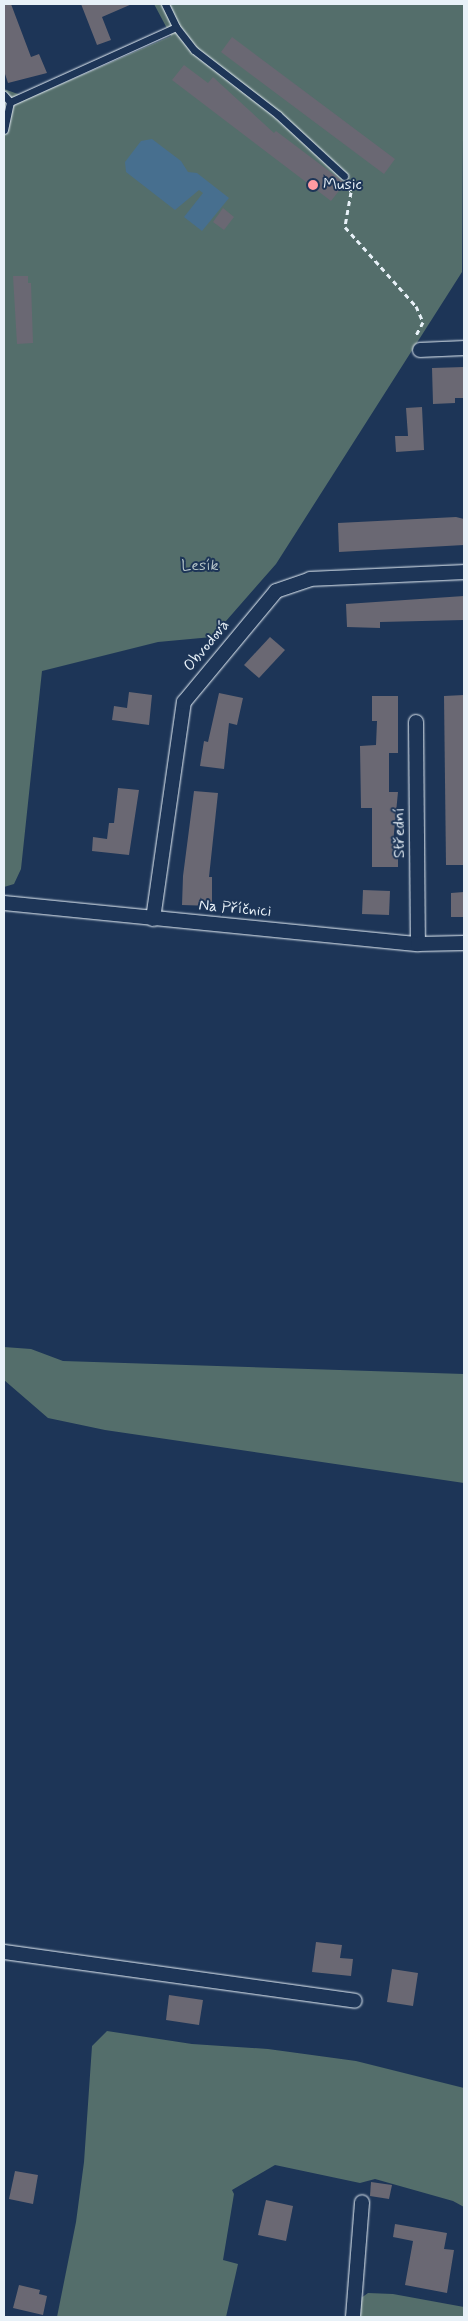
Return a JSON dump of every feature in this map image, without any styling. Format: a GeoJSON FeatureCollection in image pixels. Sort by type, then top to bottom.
{"type":"FeatureCollection","features":[{"type":"Feature","properties":{"kind":"street"},"geometry":{"type":"LineString","coordinates":[[420,350],[464,348]]}},
{"type":"Feature","properties":{"kind":"street","name":"Obvodová"},"geometry":{"type":"LineString","coordinates":[[152,919],[184,702],[276,591],[310,579],[464,572]]}},
{"type":"Feature","properties":{"kind":"street","name":"Střední"},"geometry":{"type":"LineString","coordinates":[[416,722],[418,944]]}},
{"type":"Feature","properties":{"kind":"street","name":"Na Příčnici"},"geometry":{"type":"LineString","coordinates":[[4,903],[418,944],[464,943]]}},
{"type":"Feature","properties":{"kind":"street"},"geometry":{"type":"LineString","coordinates":[[4,1952],[355,2001]]}},
{"type":"Feature","properties":{"kind":"street"},"geometry":{"type":"LineString","coordinates":[[353,2317],[362,2202]]}},
{"type":"Feature","properties":{"kind":"lane"},"geometry":{"type":"LineString","coordinates":[[166,4],[176,27],[194,50],[278,115],[344,176]]}},
{"type":"Feature","properties":{"kind":"lane"},"geometry":{"type":"LineString","coordinates":[[10,102],[176,27]]}},
{"type":"Feature","properties":{"kind":"lane"},"geometry":{"type":"LineString","coordinates":[[4,95],[10,102]]}},
{"type":"Feature","properties":{"kind":"lane"},"geometry":{"type":"LineString","coordinates":[[4,130],[10,102]]}},
{"type":"Feature","properties":{"kind":"path"},"geometry":{"type":"LineString","coordinates":[[344,176],[351,192],[345,227],[416,306],[423,322],[413,341],[420,350]]}},
{"type":"Feature","properties":{"kind":"green space","name":"Lesík"},"geometry":{"type":"Polygon","coordinates":[[[154,4],[464,4],[462,272],[276,564],[212,637],[158,642],[42,671],[21,869],[14,884],[4,887],[4,89],[29,98],[171,36],[154,4]]]}},
{"type":"Feature","properties":{"kind":"green space"},"geometry":{"type":"Polygon","coordinates":[[[4,1347],[31,1349],[63,1361],[464,1374],[464,1483],[105,1430],[48,1418],[4,1380],[4,1347]]]}},
{"type":"Feature","properties":{"kind":"green space"},"geometry":{"type":"Polygon","coordinates":[[[107,2031],[192,2044],[268,2049],[356,2061],[464,2088],[464,2207],[453,2201],[375,2179],[360,2183],[275,2165],[232,2190],[234,2194],[223,2260],[238,2264],[226,2317],[57,2317],[76,2222],[84,2162],[92,2046],[107,2031]]]}},
{"type":"Feature","properties":{"kind":"green space"},"geometry":{"type":"Polygon","coordinates":[[[368,2293],[393,2294],[464,2307],[464,2317],[355,2317],[357,2301],[368,2293]]]}},
{"type":"Feature","properties":{"kind":"water"},"geometry":{"type":"Polygon","coordinates":[[[152,139],[181,161],[188,172],[197,173],[229,198],[202,231],[184,217],[203,193],[199,190],[175,210],[126,172],[125,162],[141,141],[152,139]]]}},
{"type":"Feature","properties":{"kind":"building"},"geometry":{"type":"Polygon","coordinates":[[[4,4],[11,4],[31,57],[39,54],[47,73],[8,83],[4,71],[4,4]]]}},
{"type":"Feature","properties":{"kind":"building"},"geometry":{"type":"Polygon","coordinates":[[[81,4],[132,4],[102,17],[111,40],[97,45],[81,4]]]}},
{"type":"Feature","properties":{"kind":"building"},"geometry":{"type":"Polygon","coordinates":[[[232,37],[395,159],[384,174],[221,52],[232,37]]]}},
{"type":"Feature","properties":{"kind":"building"},"geometry":{"type":"Polygon","coordinates":[[[184,65],[208,83],[213,77],[274,133],[276,131],[345,183],[331,201],[172,80],[184,65]]]}},
{"type":"Feature","properties":{"kind":"building"},"geometry":{"type":"Polygon","coordinates":[[[223,208],[234,217],[224,230],[213,222],[223,208]]]}},
{"type":"Feature","properties":{"kind":"building"},"geometry":{"type":"Polygon","coordinates":[[[13,276],[28,276],[28,283],[31,283],[33,343],[17,344],[13,276]]]}},
{"type":"Feature","properties":{"kind":"building"},"geometry":{"type":"Polygon","coordinates":[[[464,367],[464,398],[455,398],[455,403],[433,404],[432,368],[464,367]]]}},
{"type":"Feature","properties":{"kind":"building"},"geometry":{"type":"Polygon","coordinates":[[[422,407],[424,450],[396,452],[395,436],[408,436],[406,408],[422,407]]]}},
{"type":"Feature","properties":{"kind":"building"},"geometry":{"type":"Polygon","coordinates":[[[456,517],[464,519],[464,545],[339,552],[338,523],[456,517]]]}},
{"type":"Feature","properties":{"kind":"building"},"geometry":{"type":"Polygon","coordinates":[[[464,596],[464,620],[380,622],[380,628],[347,627],[346,604],[464,596]]]}},
{"type":"Feature","properties":{"kind":"building"},"geometry":{"type":"Polygon","coordinates":[[[270,637],[285,650],[259,678],[244,665],[270,637]]]}},
{"type":"Feature","properties":{"kind":"building"},"geometry":{"type":"Polygon","coordinates":[[[129,692],[152,695],[149,725],[112,720],[114,706],[127,708],[129,692]]]}},
{"type":"Feature","properties":{"kind":"building"},"geometry":{"type":"Polygon","coordinates":[[[219,693],[243,698],[237,725],[229,723],[224,769],[200,766],[204,741],[208,742],[219,693]]]}},
{"type":"Feature","properties":{"kind":"building"},"geometry":{"type":"Polygon","coordinates":[[[464,695],[464,865],[446,865],[444,696],[464,695]]]}},
{"type":"Feature","properties":{"kind":"building"},"geometry":{"type":"Polygon","coordinates":[[[372,696],[398,696],[398,753],[389,753],[389,792],[398,792],[393,843],[398,843],[398,867],[372,867],[372,808],[361,808],[360,746],[376,745],[377,721],[372,721],[372,696]]]}},
{"type":"Feature","properties":{"kind":"building"},"geometry":{"type":"Polygon","coordinates":[[[118,788],[139,790],[129,855],[92,851],[93,837],[107,839],[109,823],[114,823],[118,788]]]}},
{"type":"Feature","properties":{"kind":"building"},"geometry":{"type":"Polygon","coordinates":[[[194,791],[218,793],[209,877],[212,877],[212,906],[182,905],[183,876],[194,791]]]}},
{"type":"Feature","properties":{"kind":"building"},"geometry":{"type":"Polygon","coordinates":[[[363,890],[390,891],[389,915],[362,914],[363,890]]]}},
{"type":"Feature","properties":{"kind":"building"},"geometry":{"type":"Polygon","coordinates":[[[464,892],[464,917],[451,917],[451,893],[464,892]]]}},
{"type":"Feature","properties":{"kind":"building"},"geometry":{"type":"Polygon","coordinates":[[[316,1942],[342,1945],[340,1958],[353,1959],[351,1976],[312,1972],[316,1942]]]}},
{"type":"Feature","properties":{"kind":"building"},"geometry":{"type":"Polygon","coordinates":[[[392,1969],[418,1973],[413,2006],[387,2002],[392,1969]]]}},
{"type":"Feature","properties":{"kind":"building"},"geometry":{"type":"Polygon","coordinates":[[[169,1995],[203,2000],[199,2025],[166,2020],[169,1995]]]}},
{"type":"Feature","properties":{"kind":"building"},"geometry":{"type":"Polygon","coordinates":[[[15,2171],[38,2175],[33,2204],[9,2199],[15,2171]]]}},
{"type":"Feature","properties":{"kind":"building"},"geometry":{"type":"Polygon","coordinates":[[[371,2182],[392,2185],[389,2199],[370,2196],[371,2182]]]}},
{"type":"Feature","properties":{"kind":"building"},"geometry":{"type":"Polygon","coordinates":[[[266,2200],[293,2206],[286,2241],[258,2235],[266,2200]]]}},
{"type":"Feature","properties":{"kind":"building"},"geometry":{"type":"Polygon","coordinates":[[[395,2224],[447,2233],[444,2249],[454,2250],[447,2293],[405,2285],[413,2241],[393,2237],[395,2224]]]}},
{"type":"Feature","properties":{"kind":"building"},"geometry":{"type":"Polygon","coordinates":[[[19,2285],[40,2290],[39,2294],[47,2296],[43,2315],[13,2308],[19,2285]]]}},
{"type":"Feature","properties":{"kind":"place","name":"Music"},"geometry":{"type":"Point","coordinates":[313,185]}}]}
